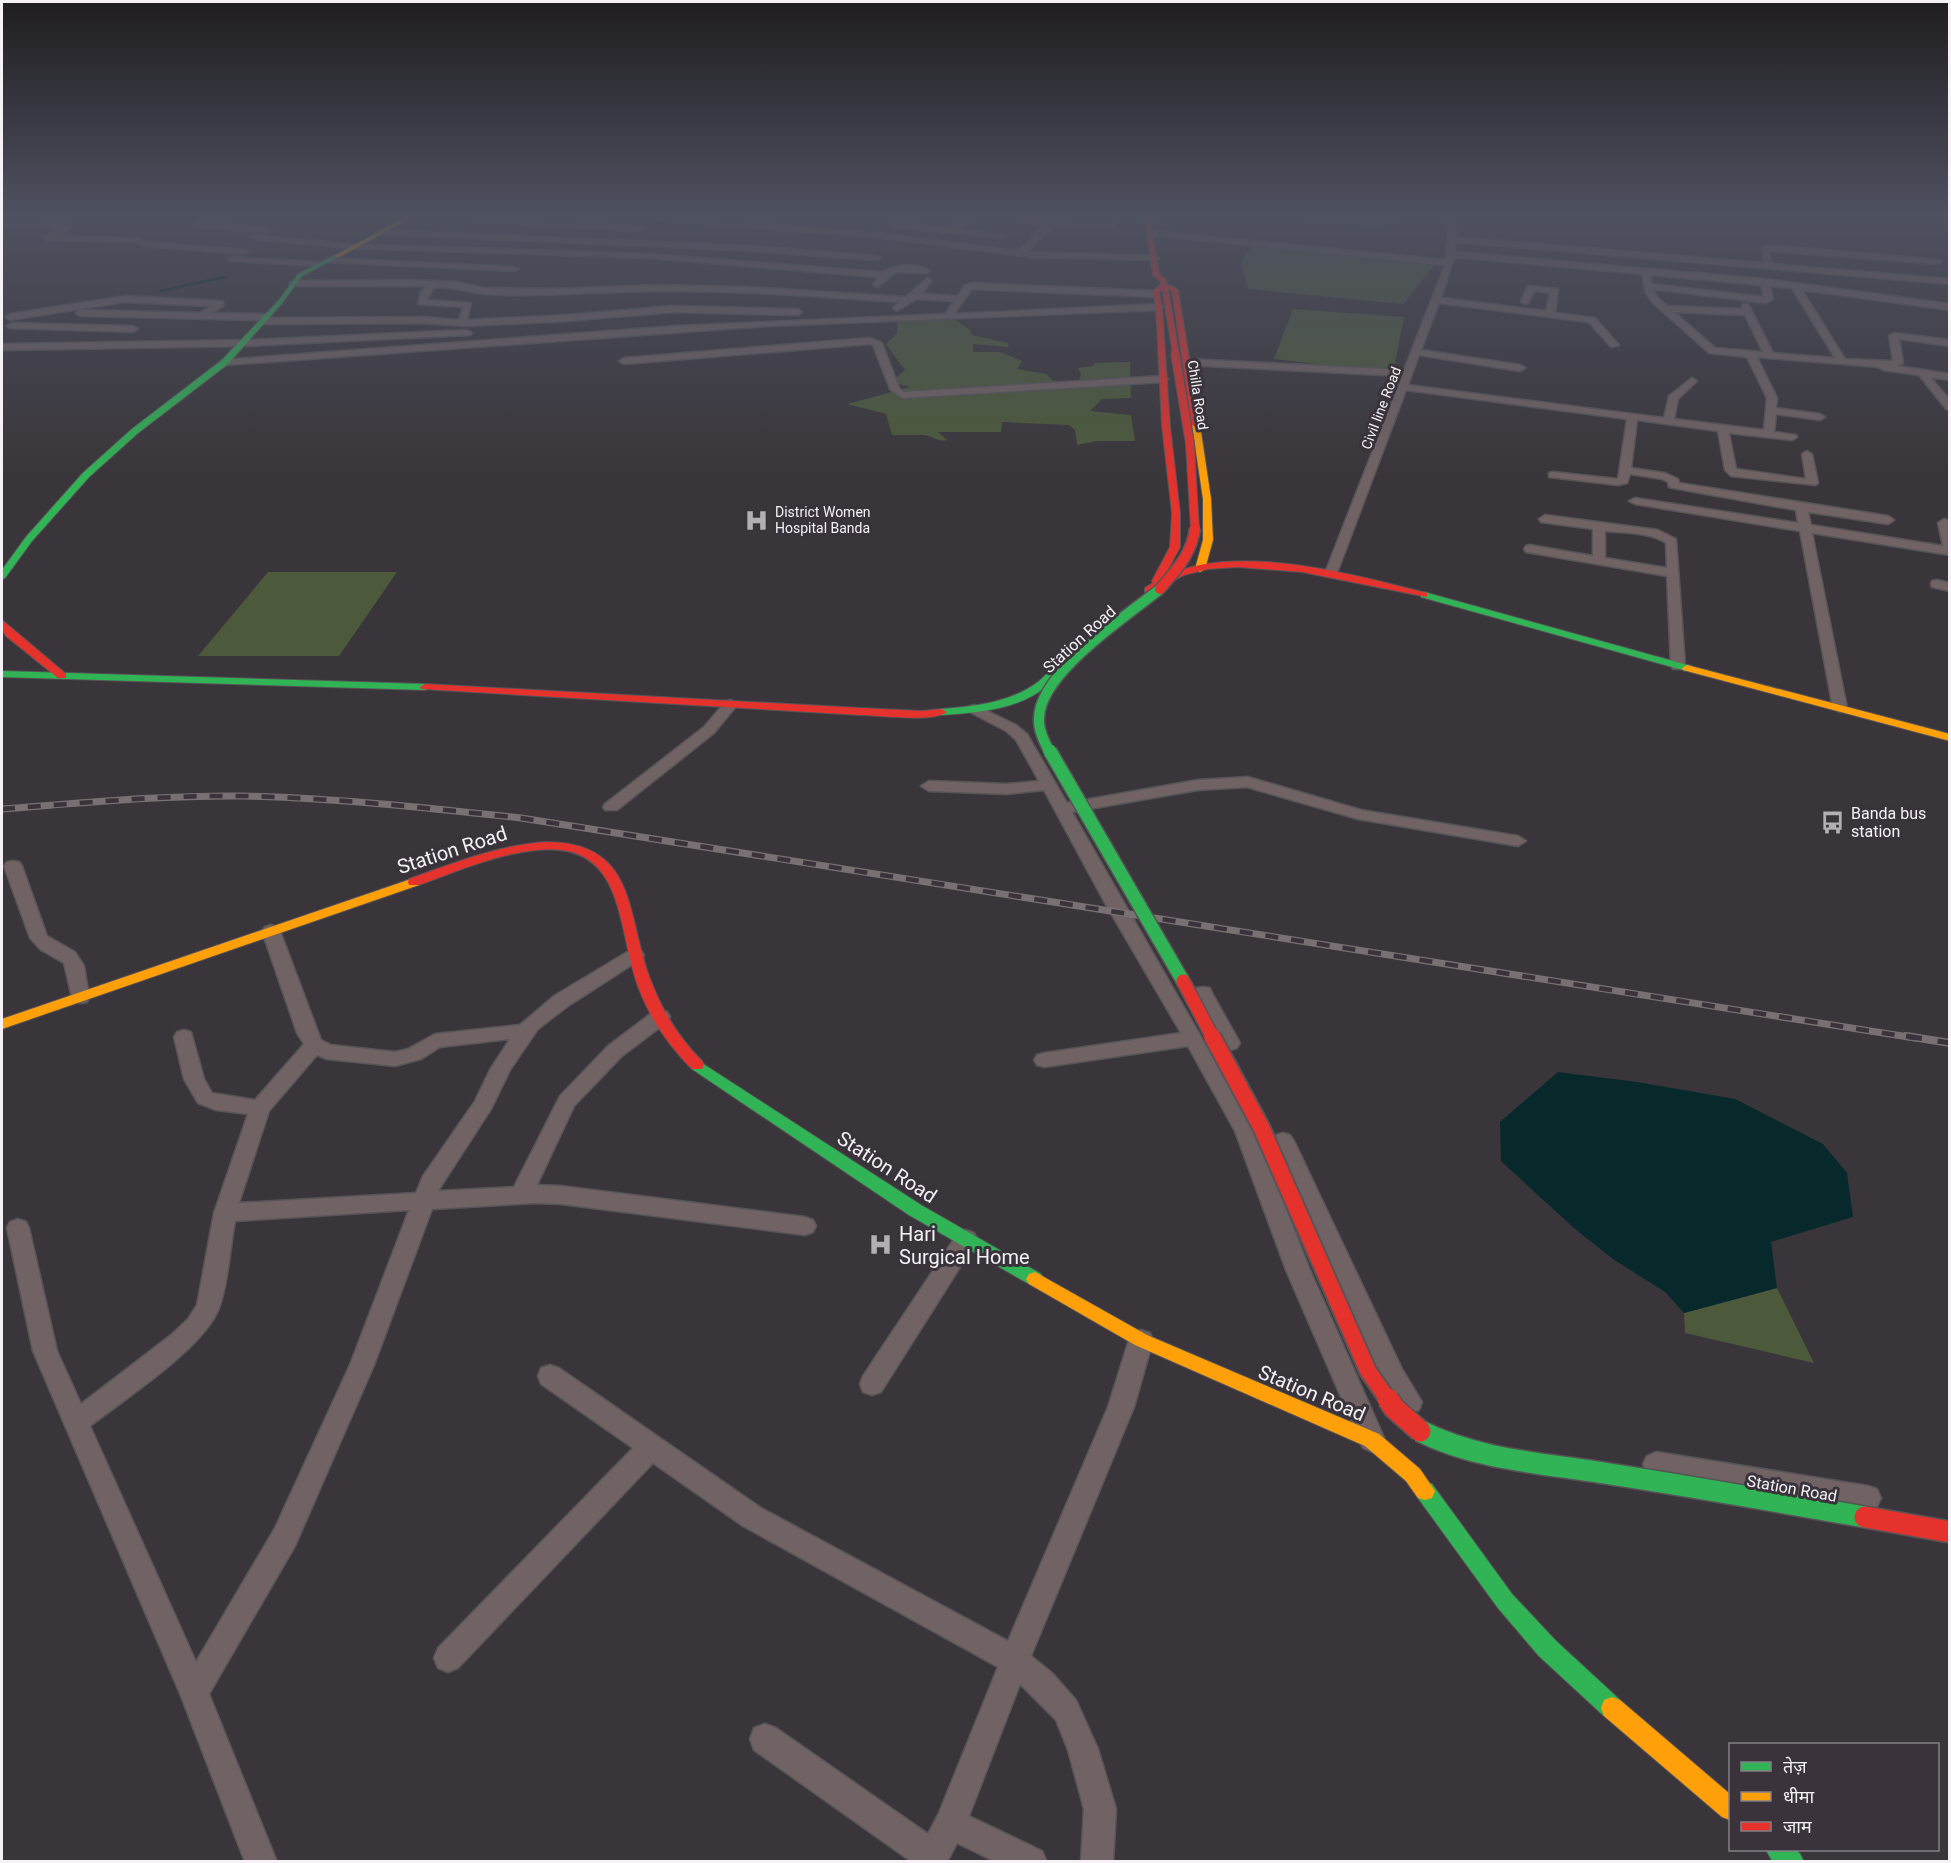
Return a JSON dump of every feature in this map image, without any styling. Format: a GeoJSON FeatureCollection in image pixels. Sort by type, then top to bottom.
{"type":"FeatureCollection","features":[{"type":"Feature","properties":{"kind":"main road"},"geometry":{"type":"LineString","coordinates":[[2,576],[29,539],[106,455],[225,362],[278,303]]}},
{"type":"Feature","properties":{"kind":"main road"},"geometry":{"type":"LineString","coordinates":[[1159,303],[1166,426],[1175,487],[1176,532],[1175,547],[1164,580]]}},
{"type":"Feature","properties":{"kind":"main road","name":"Chilla Road"},"geometry":{"type":"LineString","coordinates":[[1162,303],[1193,470],[1195,516],[1195,537],[1189,555],[1164,580]]}},
{"type":"Feature","properties":{"kind":"main road"},"geometry":{"type":"LineString","coordinates":[[1177,303],[1207,499],[1208,540],[1200,569]]}},
{"type":"Feature","properties":{"kind":"main road"},"geometry":{"type":"LineString","coordinates":[[2,549],[29,539]]}},
{"type":"Feature","properties":{"kind":"main road"},"geometry":{"type":"LineString","coordinates":[[2,674],[482,689],[861,712],[922,714],[975,710],[1021,697],[1038,687],[1067,663],[1092,636],[1171,575],[1200,569],[1255,566],[1331,573],[1390,585],[1678,666],[1950,738]]}},
{"type":"Feature","properties":{"kind":"main road","name":"Station Road"},"geometry":{"type":"LineString","coordinates":[[1164,580],[1054,681],[1048,690],[1039,716],[1046,745],[1180,975],[1262,1127],[1368,1371],[1396,1413],[1429,1436],[1464,1451],[1643,1479],[1950,1532]]}},
{"type":"Feature","properties":{"kind":"main road"},"geometry":{"type":"LineString","coordinates":[[2,624],[10,634],[62,676]]}},
{"type":"Feature","properties":{"kind":"main road","name":"Station Road"},"geometry":{"type":"LineString","coordinates":[[2,1024],[499,853],[524,847],[554,846],[579,850],[596,857],[606,866],[614,880],[635,955],[665,1029],[680,1050],[703,1070],[915,1210],[1141,1340],[1372,1440],[1413,1475],[1505,1601],[1547,1648],[1635,1729],[1729,1807]]}},
{"type":"Feature","properties":{"kind":"main road"},"geometry":{"type":"LineString","coordinates":[[1779,1851],[1792,1862]]}},
{"type":"Feature","properties":{"kind":"street"},"geometry":{"type":"LineString","coordinates":[[6,317],[11,310],[57,303]]}},
{"type":"Feature","properties":{"kind":"street"},"geometry":{"type":"LineString","coordinates":[[6,317],[48,311],[76,303]]}},
{"type":"Feature","properties":{"kind":"street"},"geometry":{"type":"LineString","coordinates":[[93,314],[95,303]]}},
{"type":"Feature","properties":{"kind":"street"},"geometry":{"type":"LineString","coordinates":[[201,316],[220,304],[204,303]]}},
{"type":"Feature","properties":{"kind":"street"},"geometry":{"type":"LineString","coordinates":[[443,303],[468,306],[462,323]]}},
{"type":"Feature","properties":{"kind":"street"},"geometry":{"type":"LineString","coordinates":[[896,318],[898,307],[903,303]]}},
{"type":"Feature","properties":{"kind":"street"},"geometry":{"type":"LineString","coordinates":[[948,317],[957,303]]}},
{"type":"Feature","properties":{"kind":"street"},"geometry":{"type":"LineString","coordinates":[[225,362],[693,327],[1019,313],[1064,303]]}},
{"type":"Feature","properties":{"kind":"street","name":"Civil line Road"},"geometry":{"type":"LineString","coordinates":[[1331,573],[1435,303]]}},
{"type":"Feature","properties":{"kind":"street"},"geometry":{"type":"LineString","coordinates":[[1458,303],[1592,320],[1614,345]]}},
{"type":"Feature","properties":{"kind":"street"},"geometry":{"type":"LineString","coordinates":[[1550,315],[1553,303]]}},
{"type":"Feature","properties":{"kind":"street"},"geometry":{"type":"LineString","coordinates":[[1659,303],[1712,351],[1876,364],[1898,363],[1892,338],[1894,336],[1950,343]]}},
{"type":"Feature","properties":{"kind":"street"},"geometry":{"type":"LineString","coordinates":[[1806,303],[1842,361]]}},
{"type":"Feature","properties":{"kind":"street"},"geometry":{"type":"LineString","coordinates":[[1914,303],[1950,308]]}},
{"type":"Feature","properties":{"kind":"street"},"geometry":{"type":"LineString","coordinates":[[1012,304],[1019,313]]}},
{"type":"Feature","properties":{"kind":"street"},"geometry":{"type":"LineString","coordinates":[[527,321],[531,306]]}},
{"type":"Feature","properties":{"kind":"street"},"geometry":{"type":"LineString","coordinates":[[48,311],[265,319],[422,320],[462,323],[527,321],[679,309],[771,310],[874,318]]}},
{"type":"Feature","properties":{"kind":"street"},"geometry":{"type":"LineString","coordinates":[[1665,309],[1747,309],[1770,356]]}},
{"type":"Feature","properties":{"kind":"street"},"geometry":{"type":"LineString","coordinates":[[106,345],[133,329],[164,315]]}},
{"type":"Feature","properties":{"kind":"street"},"geometry":{"type":"LineString","coordinates":[[2,325],[133,329]]}},
{"type":"Feature","properties":{"kind":"street"},"geometry":{"type":"LineString","coordinates":[[2,347],[244,343],[504,331]]}},
{"type":"Feature","properties":{"kind":"street"},"geometry":{"type":"LineString","coordinates":[[624,361],[870,341],[878,343],[895,389],[902,394],[1163,379]]}},
{"type":"Feature","properties":{"kind":"street"},"geometry":{"type":"LineString","coordinates":[[1416,352],[1520,368]]}},
{"type":"Feature","properties":{"kind":"street"},"geometry":{"type":"LineString","coordinates":[[1751,355],[1770,391],[1769,434]]}},
{"type":"Feature","properties":{"kind":"street"},"geometry":{"type":"LineString","coordinates":[[1187,362],[1408,374]]}},
{"type":"Feature","properties":{"kind":"street"},"geometry":{"type":"LineString","coordinates":[[1876,364],[1890,369],[1950,377]]}},
{"type":"Feature","properties":{"kind":"street"},"geometry":{"type":"LineString","coordinates":[[1923,373],[1950,407]]}},
{"type":"Feature","properties":{"kind":"street"},"geometry":{"type":"LineString","coordinates":[[1668,422],[1673,398],[1692,381]]}},
{"type":"Feature","properties":{"kind":"street"},"geometry":{"type":"LineString","coordinates":[[1403,387],[1540,402],[1632,418],[1792,437]]}},
{"type":"Feature","properties":{"kind":"street"},"geometry":{"type":"LineString","coordinates":[[1771,410],[1820,417]]}},
{"type":"Feature","properties":{"kind":"street"},"geometry":{"type":"LineString","coordinates":[[1553,475],[1623,481],[1632,418]]}},
{"type":"Feature","properties":{"kind":"street"},"geometry":{"type":"LineString","coordinates":[[1723,428],[1731,470],[1735,474],[1812,483],[1807,454]]}},
{"type":"Feature","properties":{"kind":"street"},"geometry":{"type":"LineString","coordinates":[[1625,470],[1665,476],[1674,481],[1671,507]]}},
{"type":"Feature","properties":{"kind":"street"},"geometry":{"type":"LineString","coordinates":[[1673,485],[1888,520]]}},
{"type":"Feature","properties":{"kind":"street"},"geometry":{"type":"LineString","coordinates":[[1635,501],[1950,549],[1944,523]]}},
{"type":"Feature","properties":{"kind":"street"},"geometry":{"type":"LineString","coordinates":[[1801,507],[1840,708]]}},
{"type":"Feature","properties":{"kind":"street"},"geometry":{"type":"LineString","coordinates":[[1545,519],[1658,534],[1672,542],[1678,666]]}},
{"type":"Feature","properties":{"kind":"street"},"geometry":{"type":"LineString","coordinates":[[1599,526],[1599,561]]}},
{"type":"Feature","properties":{"kind":"street"},"geometry":{"type":"LineString","coordinates":[[1530,549],[1674,573]]}},
{"type":"Feature","properties":{"kind":"street"},"geometry":{"type":"LineString","coordinates":[[611,807],[709,730],[731,704]]}},
{"type":"Feature","properties":{"kind":"street"},"geometry":{"type":"LineString","coordinates":[[975,710],[1011,728],[1022,737],[1245,1131],[1298,1270],[1372,1440]]}},
{"type":"Feature","properties":{"kind":"street"},"geometry":{"type":"LineString","coordinates":[[1062,809],[1198,785],[1248,782],[1325,806],[1402,824],[1518,841]]}},
{"type":"Feature","properties":{"kind":"street"},"geometry":{"type":"LineString","coordinates":[[929,786],[996,789],[1048,785]]}},
{"type":"Feature","properties":{"kind":"street"},"geometry":{"type":"LineString","coordinates":[[14,866],[39,938],[46,947],[66,954],[75,965],[80,997]]}},
{"type":"Feature","properties":{"kind":"street"},"geometry":{"type":"LineString","coordinates":[[271,931],[307,1033],[314,1045],[327,1052],[404,1058],[435,1041],[525,1031]]}},
{"type":"Feature","properties":{"kind":"street"},"geometry":{"type":"LineString","coordinates":[[194,1692],[285,1537],[362,1365],[430,1182],[484,1104],[501,1068],[525,1031],[550,1009],[635,955]]}},
{"type":"Feature","properties":{"kind":"street"},"geometry":{"type":"LineString","coordinates":[[1193,976],[1275,1125],[1393,1377],[1411,1404],[1439,1425],[1467,1435],[1570,1453],[1689,1468],[1950,1512]]}},
{"type":"Feature","properties":{"kind":"street"},"geometry":{"type":"LineString","coordinates":[[522,1194],[567,1101],[615,1051],[660,1017]]}},
{"type":"Feature","properties":{"kind":"street"},"geometry":{"type":"LineString","coordinates":[[184,1037],[198,1088],[203,1097],[260,1108]]}},
{"type":"Feature","properties":{"kind":"street"},"geometry":{"type":"LineString","coordinates":[[1044,1060],[1194,1038]]}},
{"type":"Feature","properties":{"kind":"street"},"geometry":{"type":"LineString","coordinates":[[76,1422],[180,1342],[196,1326],[208,1307],[225,1213],[260,1108],[314,1045]]}},
{"type":"Feature","properties":{"kind":"street"},"geometry":{"type":"LineString","coordinates":[[225,1213],[522,1194],[561,1195],[805,1226]]}},
{"type":"Feature","properties":{"kind":"street"},"geometry":{"type":"LineString","coordinates":[[18,1228],[45,1351],[194,1692],[261,1862]]}},
{"type":"Feature","properties":{"kind":"street"},"geometry":{"type":"LineString","coordinates":[[872,1384],[966,1239]]}},
{"type":"Feature","properties":{"kind":"street"},"geometry":{"type":"LineString","coordinates":[[765,1739],[932,1859],[951,1823],[1015,1661],[1121,1407],[1141,1340]]}},
{"type":"Feature","properties":{"kind":"street"},"geometry":{"type":"LineString","coordinates":[[550,1376],[752,1517],[1015,1661],[1042,1683],[1066,1710],[1083,1749],[1100,1809],[1097,1862]]}},
{"type":"Feature","properties":{"kind":"street"},"geometry":{"type":"LineString","coordinates":[[448,1658],[651,1447]]}},
{"type":"Feature","properties":{"kind":"street"},"geometry":{"type":"LineString","coordinates":[[951,1823],[1031,1862]]}},
{"type":"Feature","properties":{"kind":"green space"},"geometry":{"type":"Polygon","coordinates":[[[1293,309],[1404,317],[1393,373],[1274,359],[1293,309]]]}},
{"type":"Feature","properties":{"kind":"green space"},"geometry":{"type":"Polygon","coordinates":[[[953,318],[970,330],[972,335],[1008,343],[1009,347],[973,344],[973,352],[1000,352],[1022,361],[1017,369],[1046,374],[1057,385],[1077,386],[1081,374],[1078,368],[1093,366],[1095,363],[1130,362],[1131,398],[1102,399],[1090,411],[1131,415],[1135,441],[1097,441],[1077,445],[1075,430],[1069,425],[1002,422],[1001,432],[938,432],[947,440],[942,441],[925,435],[892,435],[886,414],[847,404],[910,387],[891,382],[905,370],[886,344],[897,333],[897,320],[953,318]]]}},
{"type":"Feature","properties":{"kind":"green space"},"geometry":{"type":"Polygon","coordinates":[[[268,572],[397,572],[339,656],[198,656],[268,572]]]}},
{"type":"Feature","properties":{"kind":"green space"},"geometry":{"type":"Polygon","coordinates":[[[1777,1288],[1814,1363],[1685,1333],[1684,1313],[1777,1288]]]}},
{"type":"Feature","properties":{"kind":"water"},"geometry":{"type":"Polygon","coordinates":[[[1558,1072],[1637,1082],[1735,1099],[1823,1144],[1847,1173],[1853,1217],[1771,1242],[1777,1288],[1684,1313],[1665,1292],[1613,1259],[1575,1229],[1501,1161],[1500,1122],[1558,1072]]]}},
{"type":"Feature","properties":{"kind":"railway"},"geometry":{"type":"LineString","coordinates":[[2,809],[153,798],[244,796],[348,801],[521,818],[1915,1038]]}},
{"type":"Feature","properties":{"kind":"railway"},"geometry":{"type":"LineString","coordinates":[[1906,1036],[1950,1043]]}},
{"type":"Feature","properties":{"kind":"traffic: fast"},"geometry":{"type":"LineString","coordinates":[[2,576],[29,539],[86,475],[135,431],[225,362],[279,303]]}},
{"type":"Feature","properties":{"kind":"traffic: fast"},"geometry":{"type":"LineString","coordinates":[[1160,589],[1072,661],[1046,695],[1039,718],[1046,745],[1183,981]]}},
{"type":"Feature","properties":{"kind":"traffic: fast"},"geometry":{"type":"LineString","coordinates":[[1424,595],[1687,668]]}},
{"type":"Feature","properties":{"kind":"traffic: fast"},"geometry":{"type":"LineString","coordinates":[[941,712],[993,706],[1023,696],[1043,683],[1074,656]]}},
{"type":"Feature","properties":{"kind":"traffic: fast"},"geometry":{"type":"LineString","coordinates":[[2,674],[425,687]]}},
{"type":"Feature","properties":{"kind":"traffic: fast"},"geometry":{"type":"LineString","coordinates":[[697,1065],[915,1210],[1035,1279]]}},
{"type":"Feature","properties":{"kind":"traffic: fast"},"geometry":{"type":"LineString","coordinates":[[1420,1431],[1462,1449],[1485,1455],[1633,1477],[1865,1517]]}},
{"type":"Feature","properties":{"kind":"traffic: fast"},"geometry":{"type":"LineString","coordinates":[[1425,1491],[1505,1601],[1547,1648],[1612,1708]]}},
{"type":"Feature","properties":{"kind":"traffic: fast"},"geometry":{"type":"LineString","coordinates":[[1779,1851],[1792,1862]]}},
{"type":"Feature","properties":{"kind":"traffic: slow"},"geometry":{"type":"LineString","coordinates":[[1196,425],[1207,499],[1208,540],[1200,569]]}},
{"type":"Feature","properties":{"kind":"traffic: slow"},"geometry":{"type":"LineString","coordinates":[[1687,668],[1950,738]]}},
{"type":"Feature","properties":{"kind":"traffic: slow"},"geometry":{"type":"LineString","coordinates":[[2,1024],[414,882]]}},
{"type":"Feature","properties":{"kind":"traffic: slow"},"geometry":{"type":"LineString","coordinates":[[1035,1279],[1141,1340],[1372,1440],[1413,1475],[1425,1491]]}},
{"type":"Feature","properties":{"kind":"traffic: slow"},"geometry":{"type":"LineString","coordinates":[[1612,1708],[1729,1808]]}},
{"type":"Feature","properties":{"kind":"traffic: jam"},"geometry":{"type":"LineString","coordinates":[[1157,581],[1175,547],[1176,513],[1166,426],[1158,303]]}},
{"type":"Feature","properties":{"kind":"traffic: jam"},"geometry":{"type":"LineString","coordinates":[[1160,589],[1183,563],[1194,539],[1196,522],[1190,444],[1167,303]]}},
{"type":"Feature","properties":{"kind":"traffic: jam"},"geometry":{"type":"LineString","coordinates":[[1177,303],[1196,425]]}},
{"type":"Feature","properties":{"kind":"traffic: jam"},"geometry":{"type":"LineString","coordinates":[[1148,590],[1181,573],[1237,564],[1302,569],[1367,581],[1424,595]]}},
{"type":"Feature","properties":{"kind":"traffic: jam"},"geometry":{"type":"LineString","coordinates":[[2,623],[10,634],[62,676]]}},
{"type":"Feature","properties":{"kind":"traffic: jam"},"geometry":{"type":"LineString","coordinates":[[425,687],[549,692],[860,711],[922,714],[941,712]]}},
{"type":"Feature","properties":{"kind":"traffic: jam"},"geometry":{"type":"LineString","coordinates":[[414,882],[474,860],[521,848],[546,845],[564,846],[590,854],[604,865],[615,881],[635,956],[654,1007],[673,1038],[697,1065]]}},
{"type":"Feature","properties":{"kind":"traffic: jam"},"geometry":{"type":"LineString","coordinates":[[1183,981],[1261,1127],[1368,1371],[1394,1408],[1420,1431]]}},
{"type":"Feature","properties":{"kind":"traffic: jam"},"geometry":{"type":"LineString","coordinates":[[1865,1517],[1950,1532]]}},
{"type":"Feature","properties":{"kind":"place","name":"District Women Hospital Banda"},"geometry":{"type":"Point","coordinates":[757,520]}},
{"type":"Feature","properties":{"kind":"place","name":"Banda bus station"},"geometry":{"type":"Point","coordinates":[1833,822]}},
{"type":"Feature","properties":{"kind":"place","name":"Hari Surgical Home"},"geometry":{"type":"Point","coordinates":[881,1245]}}]}
